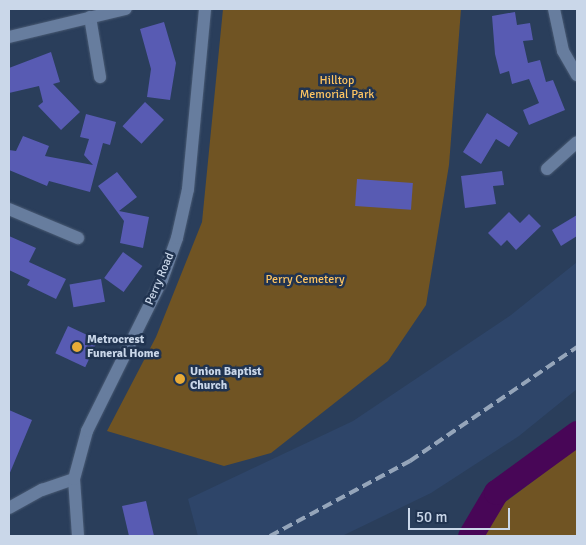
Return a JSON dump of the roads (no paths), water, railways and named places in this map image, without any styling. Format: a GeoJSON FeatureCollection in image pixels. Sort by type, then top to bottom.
{"type":"FeatureCollection","features":[{"type":"Feature","properties":{"kind":"street"},"geometry":{"type":"LineString","coordinates":[[9,37],[122,9]]}},
{"type":"Feature","properties":{"kind":"street","name":"Perry Road"},"geometry":{"type":"LineString","coordinates":[[78,536],[74,479],[87,431],[162,280],[177,238],[188,189],[205,9]]}},
{"type":"Feature","properties":{"kind":"street"},"geometry":{"type":"LineString","coordinates":[[554,9],[563,51],[577,75]]}},
{"type":"Feature","properties":{"kind":"street"},"geometry":{"type":"LineString","coordinates":[[90,17],[100,77]]}},
{"type":"Feature","properties":{"kind":"street"},"geometry":{"type":"LineString","coordinates":[[547,169],[577,142]]}},
{"type":"Feature","properties":{"kind":"street"},"geometry":{"type":"LineString","coordinates":[[9,209],[78,238]]}},
{"type":"Feature","properties":{"kind":"street"},"geometry":{"type":"LineString","coordinates":[[9,508],[42,490],[74,479]]}},
{"type":"Feature","properties":{"kind":"waterway"},"geometry":{"type":"LineString","coordinates":[[470,536],[496,492],[577,433]]}},
{"type":"Feature","properties":{"kind":"railway"},"geometry":{"type":"LineString","coordinates":[[270,536],[410,461],[577,347]]}},
{"type":"Feature","properties":{"kind":"place","name":"Metrocrest Funeral Home"},"geometry":{"type":"Point","coordinates":[77,347]}},
{"type":"Feature","properties":{"kind":"place","name":"Union Baptist Church"},"geometry":{"type":"Point","coordinates":[180,379]}},
{"type":"Feature","properties":{"kind":"park label","name":"Hilltop Memorial Park"},"geometry":{"type":"Point","coordinates":[337,88]}},
{"type":"Feature","properties":{"kind":"park label","name":"Perry Cemetery"},"geometry":{"type":"Point","coordinates":[305,280]}}]}
